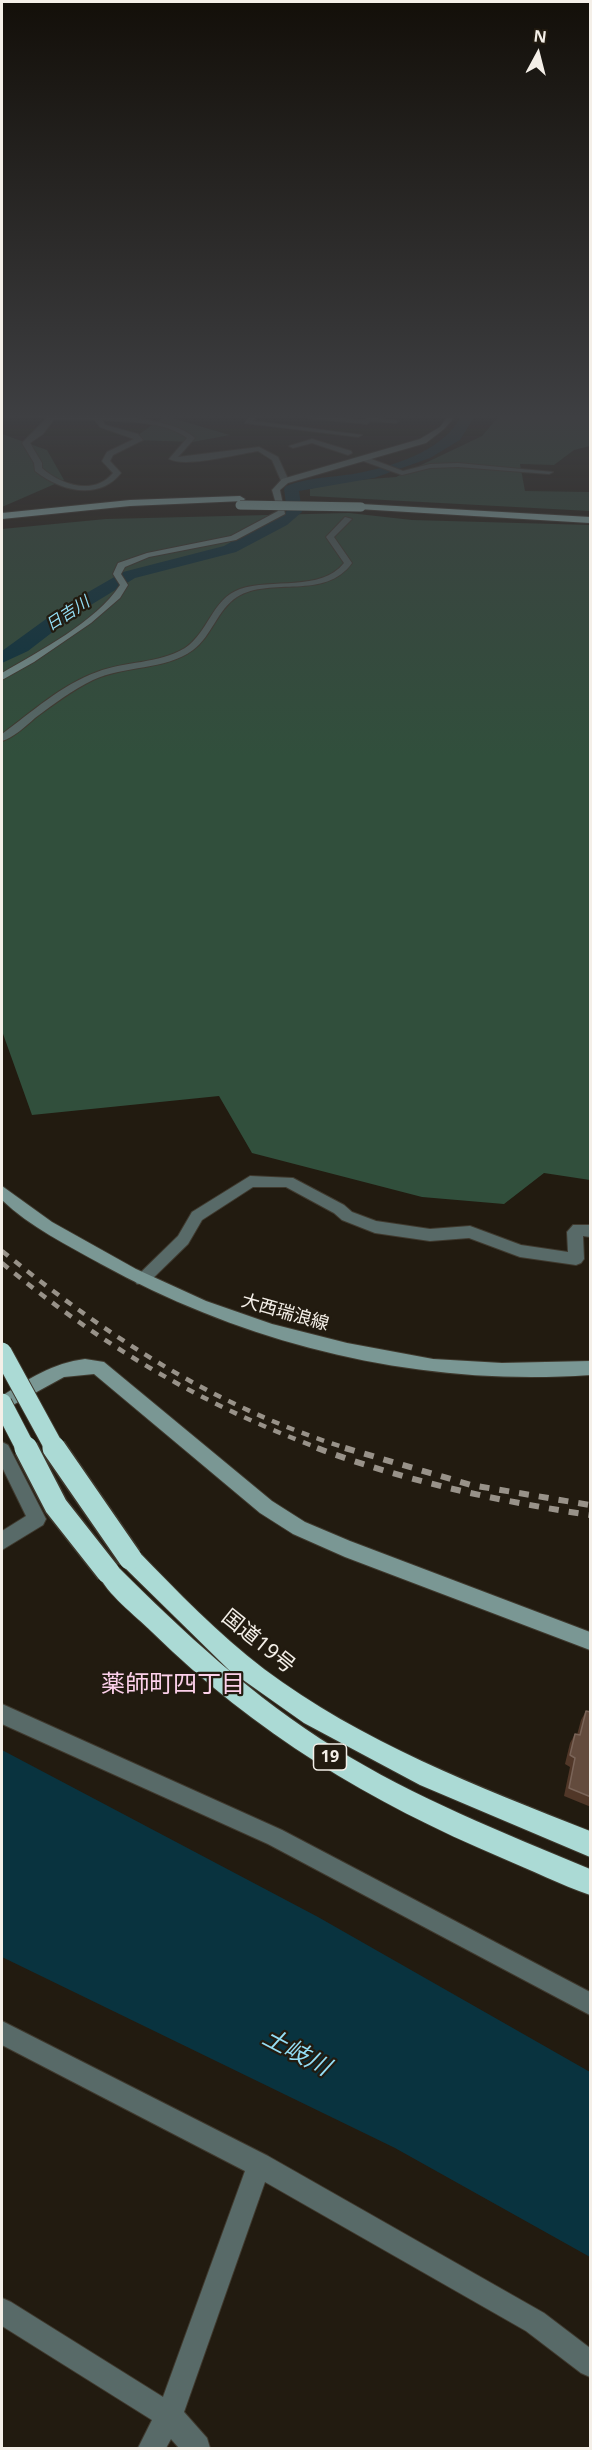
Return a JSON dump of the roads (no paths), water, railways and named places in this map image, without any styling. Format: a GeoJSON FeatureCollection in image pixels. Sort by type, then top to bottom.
{"type":"FeatureCollection","features":[{"type":"Feature","properties":{"kind":"highway","name":"国道19号"},"geometry":{"type":"LineString","coordinates":[[2,1352],[60,1459],[130,1558],[189,1618],[273,1690],[363,1743],[492,1805],[591,1844]]}},
{"type":"Feature","properties":{"kind":"highway","name":"19"},"geometry":{"type":"LineString","coordinates":[[2,1403],[56,1506],[108,1572],[162,1628],[245,1701],[362,1778],[484,1838],[591,1882]]}},
{"type":"Feature","properties":{"kind":"main road"},"geometry":{"type":"LineString","coordinates":[[2,677],[63,639],[116,598],[124,585],[117,574],[121,565],[137,558],[233,538],[252,528]]}},
{"type":"Feature","properties":{"kind":"main road","name":"大西瑞浪線"},"geometry":{"type":"LineString","coordinates":[[2,1192],[24,1213],[142,1280],[200,1307],[266,1331],[351,1351],[447,1367],[521,1371],[591,1368]]}},
{"type":"Feature","properties":{"kind":"main road"},"geometry":{"type":"LineString","coordinates":[[2,1403],[68,1366],[85,1364],[98,1367],[266,1507],[299,1528],[345,1548],[591,1641]]}},
{"type":"Feature","properties":{"kind":"street"},"geometry":{"type":"LineString","coordinates":[[2,738],[92,677],[171,657],[189,649],[202,639],[219,607],[232,596],[275,584],[311,583],[334,578],[343,572],[348,563],[330,537],[339,528]]}},
{"type":"Feature","properties":{"kind":"street"},"geometry":{"type":"LineString","coordinates":[[142,1280],[183,1240],[197,1216],[250,1181],[288,1182],[360,1223],[375,1227],[430,1235],[470,1232],[520,1251],[576,1259],[575,1232],[578,1229],[591,1231]]}},
{"type":"Feature","properties":{"kind":"street"},"geometry":{"type":"LineString","coordinates":[[2,1450],[37,1519],[2,1540]]}},
{"type":"Feature","properties":{"kind":"street"},"geometry":{"type":"LineString","coordinates":[[2,1714],[275,1837],[591,2004]]}},
{"type":"Feature","properties":{"kind":"street"},"geometry":{"type":"LineString","coordinates":[[2,2033],[259,2165],[535,2322],[591,2364]]}},
{"type":"Feature","properties":{"kind":"street"},"geometry":{"type":"LineString","coordinates":[[151,2448],[169,2416],[259,2165]]}},
{"type":"Feature","properties":{"kind":"street"},"geometry":{"type":"LineString","coordinates":[[2,2311],[169,2416],[197,2448]]}},
{"type":"Feature","properties":{"kind":"water","name":"土岐川"},"geometry":{"type":"Polygon","coordinates":[[[2,1750],[318,1917],[590,2072],[590,2257],[395,2148],[2,1957],[2,1750]]]}},
{"type":"Feature","properties":{"kind":"waterway","name":"日吉川"},"geometry":{"type":"LineString","coordinates":[[2,658],[22,647],[70,610],[129,575],[230,549],[270,528]]}},
{"type":"Feature","properties":{"kind":"railway"},"geometry":{"type":"LineString","coordinates":[[2,1251],[83,1313],[166,1367],[254,1413],[349,1449]]}},
{"type":"Feature","properties":{"kind":"railway"},"geometry":{"type":"LineString","coordinates":[[2,1263],[77,1320],[153,1370],[234,1412],[321,1449]]}},
{"type":"Feature","properties":{"kind":"railway"},"geometry":{"type":"LineString","coordinates":[[317,1448],[350,1460],[452,1489],[590,1515]]}},
{"type":"Feature","properties":{"kind":"railway"},"geometry":{"type":"LineString","coordinates":[[345,1448],[471,1485],[590,1505]]}},
{"type":"Feature","properties":{"kind":"district","name":"薬師町四丁目"},"geometry":{"type":"Point","coordinates":[173,1685]}}]}
